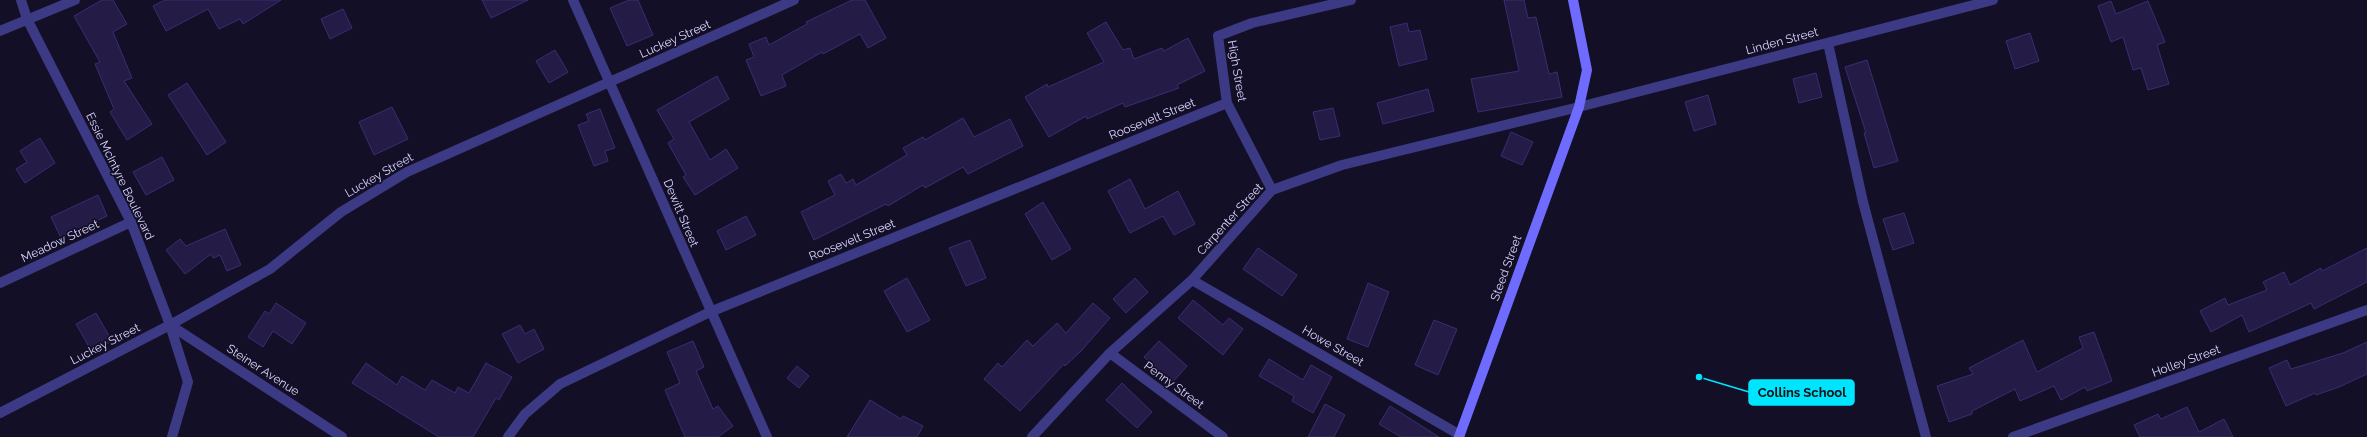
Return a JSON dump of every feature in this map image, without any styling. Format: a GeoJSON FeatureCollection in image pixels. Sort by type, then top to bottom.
{"type":"FeatureCollection","features":[{"type":"Feature","properties":{"kind":"street","name":"Essie McIntyre Boulevard"},"geometry":{"type":"LineString","coordinates":[[21,0],[27,19],[131,222],[170,325],[188,382],[172,437]]}},
{"type":"Feature","properties":{"kind":"street"},"geometry":{"type":"LineString","coordinates":[[0,31],[75,0]]}},
{"type":"Feature","properties":{"kind":"street","name":"Dewitt Street"},"geometry":{"type":"LineString","coordinates":[[573,0],[710,312],[767,437]]}},
{"type":"Feature","properties":{"kind":"street","name":"Luckey Street"},"geometry":{"type":"LineString","coordinates":[[0,413],[170,325],[270,269],[341,212],[407,172],[794,0]]}},
{"type":"Feature","properties":{"kind":"street","name":"High Street"},"geometry":{"type":"LineString","coordinates":[[1272,190],[1227,103],[1218,36],[1252,24],[1351,0]]}},
{"type":"Feature","properties":{"kind":"street","name":"Steed Street"},"geometry":{"type":"LineString","coordinates":[[1460,436],[1579,107],[1587,70],[1573,0]]}},
{"type":"Feature","properties":{"kind":"street","name":"Linden Street"},"geometry":{"type":"LineString","coordinates":[[1579,107],[1993,0]]}},
{"type":"Feature","properties":{"kind":"street"},"geometry":{"type":"LineString","coordinates":[[1828,43],[1863,202],[1926,437]]}},
{"type":"Feature","properties":{"kind":"street","name":"Roosevelt Street"},"geometry":{"type":"LineString","coordinates":[[508,437],[525,414],[560,384],[710,312],[1227,103]]}},
{"type":"Feature","properties":{"kind":"street","name":"Carpenter Street"},"geometry":{"type":"LineString","coordinates":[[1032,437],[1110,353],[1192,280],[1272,190],[1342,165],[1579,107]]}},
{"type":"Feature","properties":{"kind":"street","name":"Meadow Street"},"geometry":{"type":"LineString","coordinates":[[0,283],[131,222]]}},
{"type":"Feature","properties":{"kind":"street","name":"Howe Street"},"geometry":{"type":"LineString","coordinates":[[1192,280],[1460,436]]}},
{"type":"Feature","properties":{"kind":"street","name":"Holley Street"},"geometry":{"type":"LineString","coordinates":[[2013,437],[2367,310]]}},
{"type":"Feature","properties":{"kind":"street","name":"Steiner Avenue"},"geometry":{"type":"LineString","coordinates":[[170,325],[342,437]]}},
{"type":"Feature","properties":{"kind":"street","name":"Penny Street"},"geometry":{"type":"LineString","coordinates":[[1110,353],[1223,437]]}},
{"type":"Feature","properties":{"kind":"building"},"geometry":{"type":"Polygon","coordinates":[[[102,0],[113,0],[127,24],[113,32],[132,78],[124,81],[152,124],[127,140],[110,112],[114,109],[95,64],[100,62],[74,16],[102,0]]]}},
{"type":"Feature","properties":{"kind":"building"},"geometry":{"type":"Polygon","coordinates":[[[165,0],[281,0],[243,24],[240,19],[219,29],[208,9],[166,31],[153,6],[165,0]]]}},
{"type":"Feature","properties":{"kind":"building"},"geometry":{"type":"Polygon","coordinates":[[[482,0],[528,0],[491,18],[482,0]]]}},
{"type":"Feature","properties":{"kind":"building"},"geometry":{"type":"Polygon","coordinates":[[[629,0],[638,0],[653,35],[627,46],[610,8],[629,0]]]}},
{"type":"Feature","properties":{"kind":"building"},"geometry":{"type":"Polygon","coordinates":[[[852,0],[865,0],[886,38],[868,48],[860,34],[823,54],[822,52],[782,75],[786,86],[761,96],[746,60],[754,57],[749,44],[766,37],[769,45],[807,24],[806,22],[852,0]]]}},
{"type":"Feature","properties":{"kind":"building"},"geometry":{"type":"Polygon","coordinates":[[[1504,0],[1524,0],[1528,18],[1536,17],[1549,74],[1557,72],[1562,97],[1478,112],[1471,79],[1519,71],[1504,0]]]}},
{"type":"Feature","properties":{"kind":"building"},"geometry":{"type":"Polygon","coordinates":[[[2111,1],[2116,14],[2148,1],[2165,42],[2157,45],[2169,84],[2148,90],[2141,68],[2133,70],[2123,37],[2111,42],[2098,6],[2111,1]]]}},
{"type":"Feature","properties":{"kind":"building"},"geometry":{"type":"Polygon","coordinates":[[[343,9],[352,28],[330,39],[321,19],[343,9]]]}},
{"type":"Feature","properties":{"kind":"building"},"geometry":{"type":"Polygon","coordinates":[[[1106,22],[1123,50],[1130,48],[1134,59],[1162,48],[1164,51],[1188,38],[1205,71],[1177,85],[1179,88],[1125,107],[1123,103],[1087,119],[1086,116],[1049,137],[1025,97],[1047,84],[1048,87],[1104,62],[1087,33],[1106,22]]]}},
{"type":"Feature","properties":{"kind":"building"},"geometry":{"type":"Polygon","coordinates":[[[1407,23],[1409,32],[1420,30],[1427,59],[1399,66],[1390,27],[1407,23]]]}},
{"type":"Feature","properties":{"kind":"building"},"geometry":{"type":"Polygon","coordinates":[[[2030,33],[2039,61],[2015,69],[2006,41],[2030,33]]]}},
{"type":"Feature","properties":{"kind":"building"},"geometry":{"type":"Polygon","coordinates":[[[555,50],[568,72],[549,83],[536,61],[555,50]]]}},
{"type":"Feature","properties":{"kind":"building"},"geometry":{"type":"Polygon","coordinates":[[[1867,60],[1898,161],[1874,168],[1864,133],[1866,133],[1845,67],[1867,60]]]}},
{"type":"Feature","properties":{"kind":"building"},"geometry":{"type":"Polygon","coordinates":[[[1816,73],[1822,97],[1799,103],[1793,79],[1816,73]]]}},
{"type":"Feature","properties":{"kind":"building"},"geometry":{"type":"Polygon","coordinates":[[[717,76],[729,99],[689,122],[710,160],[726,149],[738,168],[695,195],[683,177],[686,175],[668,143],[674,139],[657,110],[717,76]]]}},
{"type":"Feature","properties":{"kind":"building"},"geometry":{"type":"Polygon","coordinates":[[[187,83],[226,142],[207,155],[168,95],[187,83]]]}},
{"type":"Feature","properties":{"kind":"building"},"geometry":{"type":"Polygon","coordinates":[[[1428,89],[1434,111],[1383,124],[1377,103],[1428,89]]]}},
{"type":"Feature","properties":{"kind":"building"},"geometry":{"type":"Polygon","coordinates":[[[1708,95],[1716,124],[1694,131],[1685,102],[1708,95]]]}},
{"type":"Feature","properties":{"kind":"building"},"geometry":{"type":"Polygon","coordinates":[[[392,107],[408,139],[374,155],[359,122],[392,107]]]}},
{"type":"Feature","properties":{"kind":"building"},"geometry":{"type":"Polygon","coordinates":[[[1333,108],[1340,136],[1320,140],[1313,112],[1333,108]]]}},
{"type":"Feature","properties":{"kind":"building"},"geometry":{"type":"Polygon","coordinates":[[[600,109],[615,148],[605,151],[608,161],[594,166],[578,125],[589,121],[586,114],[600,109]]]}},
{"type":"Feature","properties":{"kind":"building"},"geometry":{"type":"Polygon","coordinates":[[[963,118],[974,137],[1010,119],[1023,146],[968,174],[963,167],[925,188],[923,185],[888,206],[886,204],[814,240],[801,212],[835,195],[828,181],[841,174],[846,183],[853,179],[856,185],[907,155],[903,148],[923,137],[925,140],[963,118]]]}},
{"type":"Feature","properties":{"kind":"building"},"geometry":{"type":"Polygon","coordinates":[[[1511,132],[1533,142],[1522,165],[1501,156],[1511,132]]]}},
{"type":"Feature","properties":{"kind":"building"},"geometry":{"type":"Polygon","coordinates":[[[40,138],[55,163],[25,183],[16,169],[27,162],[20,151],[40,138]]]}},
{"type":"Feature","properties":{"kind":"building"},"geometry":{"type":"Polygon","coordinates":[[[162,157],[174,180],[146,195],[133,172],[162,157]]]}},
{"type":"Feature","properties":{"kind":"building"},"geometry":{"type":"Polygon","coordinates":[[[1130,179],[1145,209],[1178,191],[1195,224],[1174,235],[1163,216],[1130,233],[1108,191],[1130,179]]]}},
{"type":"Feature","properties":{"kind":"building"},"geometry":{"type":"Polygon","coordinates":[[[98,195],[107,216],[61,238],[51,217],[98,195]]]}},
{"type":"Feature","properties":{"kind":"building"},"geometry":{"type":"Polygon","coordinates":[[[1043,202],[1071,249],[1052,260],[1025,214],[1043,202]]]}},
{"type":"Feature","properties":{"kind":"building"},"geometry":{"type":"Polygon","coordinates":[[[1904,213],[1914,243],[1893,250],[1883,219],[1904,213]]]}},
{"type":"Feature","properties":{"kind":"building"},"geometry":{"type":"Polygon","coordinates":[[[746,216],[756,235],[726,250],[717,231],[746,216]]]}},
{"type":"Feature","properties":{"kind":"building"},"geometry":{"type":"Polygon","coordinates":[[[225,229],[241,265],[227,271],[220,255],[213,258],[211,254],[185,274],[166,250],[180,239],[186,246],[225,229]]]}},
{"type":"Feature","properties":{"kind":"building"},"geometry":{"type":"Polygon","coordinates":[[[970,240],[986,278],[966,286],[949,248],[970,240]]]}},
{"type":"Feature","properties":{"kind":"building"},"geometry":{"type":"Polygon","coordinates":[[[1258,248],[1297,275],[1282,296],[1243,269],[1258,248]]]}},
{"type":"Feature","properties":{"kind":"building"},"geometry":{"type":"Polygon","coordinates":[[[2367,248],[2367,282],[2314,309],[2311,303],[2249,332],[2242,315],[2211,332],[2200,311],[2225,298],[2228,305],[2267,290],[2263,282],[2284,272],[2290,285],[2321,268],[2322,271],[2367,248]]]}},
{"type":"Feature","properties":{"kind":"building"},"geometry":{"type":"Polygon","coordinates":[[[907,278],[930,320],[907,332],[884,291],[907,278]]]}},
{"type":"Feature","properties":{"kind":"building"},"geometry":{"type":"Polygon","coordinates":[[[1135,278],[1148,292],[1126,313],[1113,299],[1135,278]]]}},
{"type":"Feature","properties":{"kind":"building"},"geometry":{"type":"Polygon","coordinates":[[[1368,283],[1389,292],[1368,347],[1347,339],[1368,283]]]}},
{"type":"Feature","properties":{"kind":"building"},"geometry":{"type":"Polygon","coordinates":[[[1193,300],[1223,325],[1229,318],[1243,329],[1223,355],[1178,318],[1193,300]]]}},
{"type":"Feature","properties":{"kind":"building"},"geometry":{"type":"Polygon","coordinates":[[[276,303],[306,323],[292,344],[273,331],[263,347],[248,337],[265,311],[269,314],[276,303]]]}},
{"type":"Feature","properties":{"kind":"building"},"geometry":{"type":"Polygon","coordinates":[[[1093,303],[1110,318],[1082,350],[1065,366],[1064,364],[1020,411],[984,379],[998,363],[1002,367],[1027,340],[1033,346],[1057,323],[1066,333],[1093,303]]]}},
{"type":"Feature","properties":{"kind":"building"},"geometry":{"type":"Polygon","coordinates":[[[96,313],[112,341],[92,352],[76,324],[96,313]]]}},
{"type":"Feature","properties":{"kind":"building"},"geometry":{"type":"Polygon","coordinates":[[[1434,320],[1457,329],[1438,375],[1415,365],[1434,320]]]}},
{"type":"Feature","properties":{"kind":"building"},"geometry":{"type":"Polygon","coordinates":[[[520,325],[525,334],[534,329],[544,349],[518,363],[502,334],[520,325]]]}},
{"type":"Feature","properties":{"kind":"building"},"geometry":{"type":"Polygon","coordinates":[[[2094,332],[2112,381],[2087,391],[2085,387],[2061,400],[2054,386],[2020,401],[2015,389],[1972,411],[1972,414],[1949,422],[1937,386],[1973,374],[1969,368],[2023,340],[2037,372],[2083,348],[2079,337],[2094,332]]]}},
{"type":"Feature","properties":{"kind":"building"},"geometry":{"type":"Polygon","coordinates":[[[693,341],[704,367],[696,371],[713,409],[718,406],[733,426],[718,437],[685,437],[665,390],[680,383],[667,352],[693,341]]]}},
{"type":"Feature","properties":{"kind":"building"},"geometry":{"type":"Polygon","coordinates":[[[1159,341],[1187,366],[1173,382],[1144,357],[1159,341]]]}},
{"type":"Feature","properties":{"kind":"building"},"geometry":{"type":"Polygon","coordinates":[[[2367,342],[2367,374],[2339,387],[2316,395],[2315,393],[2286,406],[2269,368],[2287,360],[2291,369],[2343,353],[2367,342]]]}},
{"type":"Feature","properties":{"kind":"building"},"geometry":{"type":"Polygon","coordinates":[[[1269,359],[1303,380],[1311,365],[1332,377],[1313,413],[1292,401],[1294,396],[1259,376],[1269,359]]]}},
{"type":"Feature","properties":{"kind":"building"},"geometry":{"type":"Polygon","coordinates":[[[366,363],[397,385],[402,376],[425,390],[432,380],[455,393],[458,387],[469,393],[486,363],[512,377],[499,400],[496,398],[473,437],[439,437],[352,383],[366,363]]]}},
{"type":"Feature","properties":{"kind":"building"},"geometry":{"type":"Polygon","coordinates":[[[797,366],[809,376],[799,388],[787,378],[797,366]]]}},
{"type":"Feature","properties":{"kind":"building"},"geometry":{"type":"Polygon","coordinates":[[[1122,383],[1152,412],[1137,428],[1106,400],[1122,383]]]}},
{"type":"Feature","properties":{"kind":"building"},"geometry":{"type":"Polygon","coordinates":[[[870,400],[901,419],[903,416],[923,426],[917,437],[847,437],[870,400]]]}},
{"type":"Feature","properties":{"kind":"building"},"geometry":{"type":"Polygon","coordinates":[[[1325,404],[1345,415],[1334,437],[1308,437],[1325,404]]]}},
{"type":"Feature","properties":{"kind":"building"},"geometry":{"type":"Polygon","coordinates":[[[1390,406],[1439,437],[1401,437],[1379,424],[1390,406]]]}},
{"type":"Feature","properties":{"kind":"building"},"geometry":{"type":"Polygon","coordinates":[[[2187,407],[2199,432],[2224,419],[2233,437],[2140,437],[2134,425],[2158,414],[2161,419],[2187,407]]]}},
{"type":"Feature","properties":{"kind":"place","name":"Collins School"},"geometry":{"type":"Point","coordinates":[1699,377]}}]}
